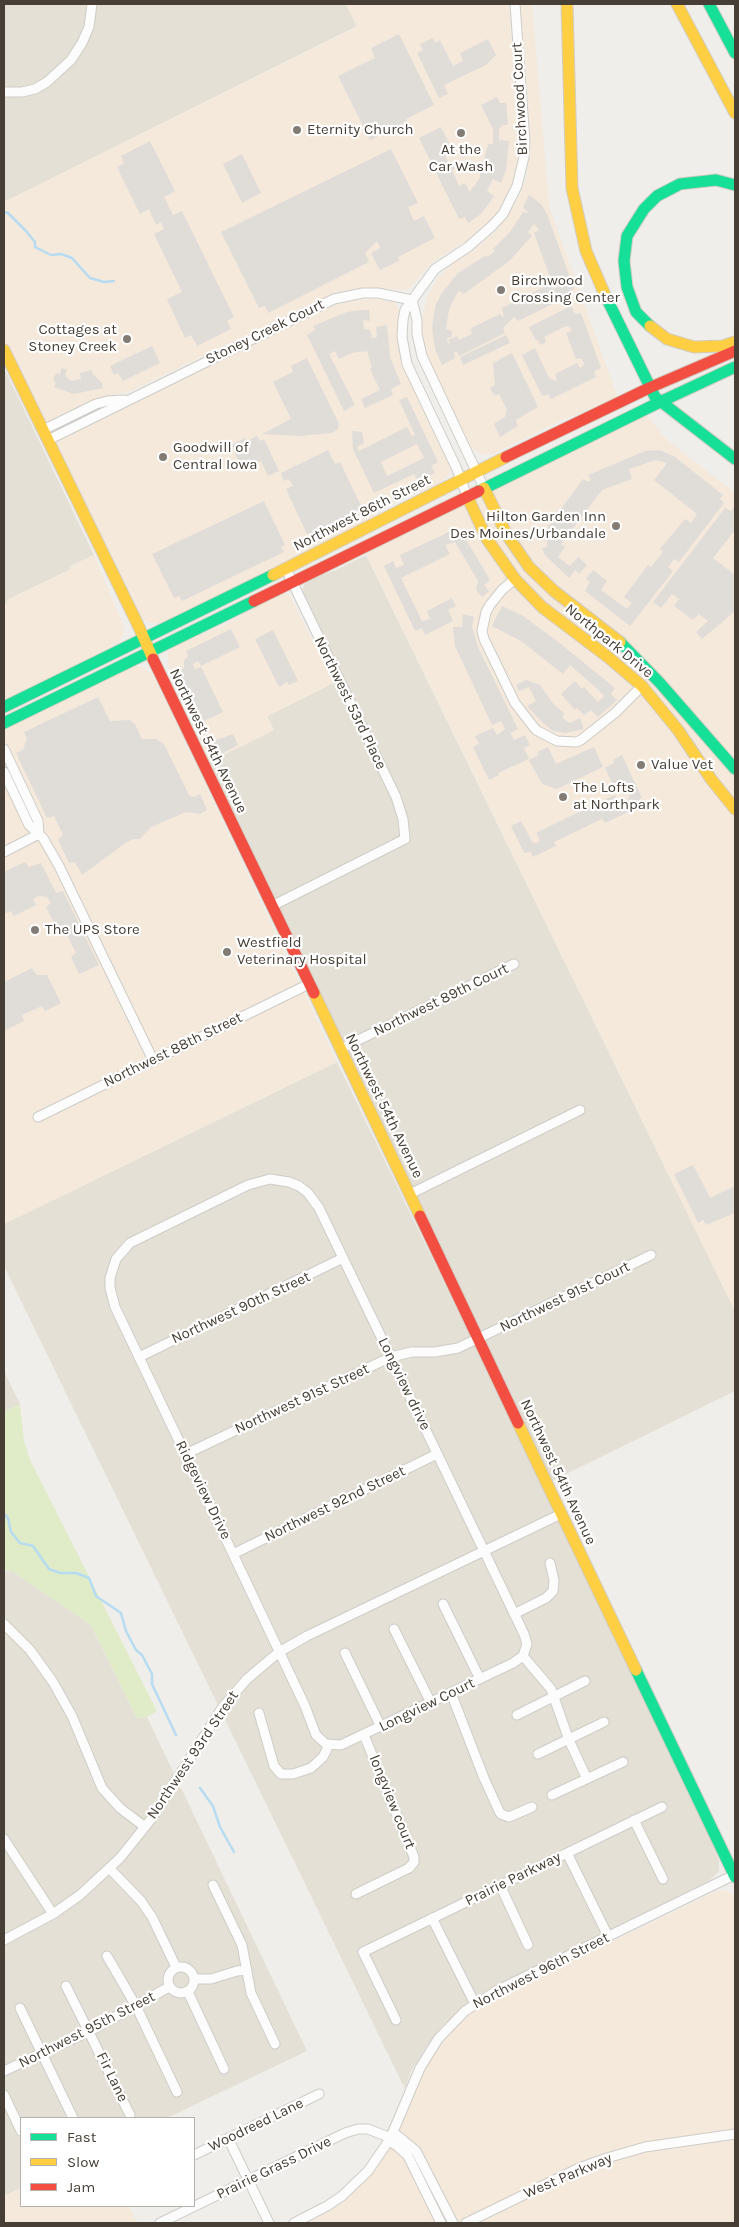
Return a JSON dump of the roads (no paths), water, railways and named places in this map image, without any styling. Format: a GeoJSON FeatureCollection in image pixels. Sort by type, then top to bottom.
{"type":"FeatureCollection","features":[{"type":"Feature","properties":{"kind":"main road"},"geometry":{"type":"LineString","coordinates":[[567,4],[572,188],[586,251],[599,284],[650,388],[660,402],[735,459]]}},
{"type":"Feature","properties":{"kind":"main road"},"geometry":{"type":"LineString","coordinates":[[676,4],[735,114]]}},
{"type":"Feature","properties":{"kind":"main road"},"geometry":{"type":"LineString","coordinates":[[709,4],[735,53]]}},
{"type":"Feature","properties":{"kind":"main road"},"geometry":{"type":"LineString","coordinates":[[735,185],[716,180],[702,180],[680,184],[657,196],[644,209],[626,236],[624,261],[627,287],[636,312],[654,330],[667,339],[694,346],[723,346],[735,342]]}},
{"type":"Feature","properties":{"kind":"main road","name":"Northwest 54th Avenue"},"geometry":{"type":"LineString","coordinates":[[4,350],[310,984],[735,1876]]}},
{"type":"Feature","properties":{"kind":"main road","name":"Northwest 86th Street"},"geometry":{"type":"LineString","coordinates":[[4,707],[286,569],[477,471],[650,388],[735,351]]}},
{"type":"Feature","properties":{"kind":"main road","name":"Northwest 86th Street"},"geometry":{"type":"LineString","coordinates":[[4,723],[735,367]]}},
{"type":"Feature","properties":{"kind":"main road","name":"Northpark Drive"},"geometry":{"type":"LineString","coordinates":[[484,488],[507,535],[529,567],[554,591],[601,627],[631,654],[660,683],[735,769]]}},
{"type":"Feature","properties":{"kind":"main road","name":"Northpark Drive"},"geometry":{"type":"LineString","coordinates":[[467,496],[487,539],[515,579],[542,606],[642,686],[678,730],[735,809]]}},
{"type":"Feature","properties":{"kind":"street"},"geometry":{"type":"LineString","coordinates":[[4,92],[22,92],[35,88],[47,82],[71,60],[82,43],[89,27],[92,4]]}},
{"type":"Feature","properties":{"kind":"street","name":"Birchwood Court"},"geometry":{"type":"LineString","coordinates":[[467,496],[405,357],[402,320],[405,310],[435,269],[468,247],[492,226],[503,214],[517,186],[523,165],[525,142],[515,4]]}},
{"type":"Feature","properties":{"kind":"street","name":"Stoney Creek Court"},"geometry":{"type":"LineString","coordinates":[[45,435],[96,404],[125,400],[334,299],[356,294],[378,293],[412,300]]}},
{"type":"Feature","properties":{"kind":"street"},"geometry":{"type":"LineString","coordinates":[[412,300],[422,356],[484,488]]}},
{"type":"Feature","properties":{"kind":"street","name":"Northwest 53rd Place"},"geometry":{"type":"LineString","coordinates":[[272,906],[405,839],[403,819],[396,797],[286,569]]}},
{"type":"Feature","properties":{"kind":"street"},"geometry":{"type":"LineString","coordinates":[[515,579],[502,590],[486,612],[482,631],[484,640],[515,703],[536,730],[557,741],[576,742],[581,740],[609,718],[642,686]]}},
{"type":"Feature","properties":{"kind":"street"},"geometry":{"type":"LineString","coordinates":[[4,750],[38,820],[39,834]]}},
{"type":"Feature","properties":{"kind":"street"},"geometry":{"type":"LineString","coordinates":[[4,772],[29,825],[39,834],[59,866],[154,1060]]}},
{"type":"Feature","properties":{"kind":"street"},"geometry":{"type":"LineString","coordinates":[[4,852],[39,834]]}},
{"type":"Feature","properties":{"kind":"street","name":"Northwest 89th Court"},"geometry":{"type":"LineString","coordinates":[[340,1049],[514,964]]}},
{"type":"Feature","properties":{"kind":"street","name":"Northwest 88th Street"},"geometry":{"type":"LineString","coordinates":[[38,1117],[310,984]]}},
{"type":"Feature","properties":{"kind":"street"},"geometry":{"type":"LineString","coordinates":[[410,1194],[580,1110]]}},
{"type":"Feature","properties":{"kind":"street","name":"Longview drive"},"geometry":{"type":"LineString","coordinates":[[139,1237],[260,1180],[280,1179],[299,1186],[308,1193],[319,1208],[344,1258],[524,1634],[526,1644],[523,1656]]}},
{"type":"Feature","properties":{"kind":"street","name":"Ridgeview Drive"},"geometry":{"type":"LineString","coordinates":[[139,1237],[130,1243],[116,1258],[112,1268],[110,1288],[115,1307],[233,1554],[316,1735],[329,1745]]}},
{"type":"Feature","properties":{"kind":"street","name":"Northwest 91st Court"},"geometry":{"type":"LineString","coordinates":[[479,1339],[651,1254]]}},
{"type":"Feature","properties":{"kind":"street","name":"Northwest 90th Street"},"geometry":{"type":"LineString","coordinates":[[138,1357],[344,1258]]}},
{"type":"Feature","properties":{"kind":"street","name":"Northwest 91st Street"},"geometry":{"type":"LineString","coordinates":[[186,1456],[192,1451],[390,1356],[412,1352],[446,1351],[479,1339]]}},
{"type":"Feature","properties":{"kind":"street","name":"Northwest 92nd Street"},"geometry":{"type":"LineString","coordinates":[[233,1554],[437,1454]]}},
{"type":"Feature","properties":{"kind":"street","name":"Northwest 93rd Street"},"geometry":{"type":"LineString","coordinates":[[4,1940],[53,1914],[80,1895],[110,1869],[145,1827],[222,1708],[247,1679],[279,1652],[307,1636],[561,1514]]}},
{"type":"Feature","properties":{"kind":"street"},"geometry":{"type":"LineString","coordinates":[[514,1614],[546,1598],[553,1591],[554,1580],[550,1563]]}},
{"type":"Feature","properties":{"kind":"street","name":"longview court"},"geometry":{"type":"LineString","coordinates":[[443,1604],[480,1679]]}},
{"type":"Feature","properties":{"kind":"street"},"geometry":{"type":"LineString","coordinates":[[4,1624],[30,1650],[54,1682],[72,1716],[102,1788],[120,1808],[145,1827]]}},
{"type":"Feature","properties":{"kind":"street","name":"longview court"},"geometry":{"type":"LineString","coordinates":[[394,1629],[431,1703]]}},
{"type":"Feature","properties":{"kind":"street","name":"longview court"},"geometry":{"type":"LineString","coordinates":[[345,1653],[381,1727]]}},
{"type":"Feature","properties":{"kind":"street"},"geometry":{"type":"LineString","coordinates":[[523,1656],[545,1680],[554,1696],[569,1740],[587,1779]]}},
{"type":"Feature","properties":{"kind":"street","name":"Longview Court"},"geometry":{"type":"LineString","coordinates":[[329,1745],[340,1745],[364,1735],[523,1656]]}},
{"type":"Feature","properties":{"kind":"street"},"geometry":{"type":"LineString","coordinates":[[517,1715],[585,1681]]}},
{"type":"Feature","properties":{"kind":"street","name":"longview court"},"geometry":{"type":"LineString","coordinates":[[451,1693],[484,1778],[501,1814],[509,1817],[532,1807]]}},
{"type":"Feature","properties":{"kind":"street"},"geometry":{"type":"LineString","coordinates":[[259,1713],[274,1766],[281,1774],[290,1774],[311,1768],[323,1757],[329,1745]]}},
{"type":"Feature","properties":{"kind":"street"},"geometry":{"type":"LineString","coordinates":[[538,1754],[604,1722]]}},
{"type":"Feature","properties":{"kind":"street","name":"longview court"},"geometry":{"type":"LineString","coordinates":[[356,1894],[409,1868],[414,1862],[414,1857],[364,1735]]}},
{"type":"Feature","properties":{"kind":"street"},"geometry":{"type":"LineString","coordinates":[[552,1795],[623,1762]]}},
{"type":"Feature","properties":{"kind":"street","name":"Prairie Parkway"},"geometry":{"type":"LineString","coordinates":[[396,2020],[363,1952],[662,1807]]}},
{"type":"Feature","properties":{"kind":"street"},"geometry":{"type":"LineString","coordinates":[[634,1820],[663,1879]]}},
{"type":"Feature","properties":{"kind":"street"},"geometry":{"type":"LineString","coordinates":[[4,1839],[53,1914]]}},
{"type":"Feature","properties":{"kind":"street"},"geometry":{"type":"LineString","coordinates":[[567,1853],[608,1936]]}},
{"type":"Feature","properties":{"kind":"street"},"geometry":{"type":"LineString","coordinates":[[110,1869],[141,1901],[152,1917],[176,1967]]}},
{"type":"Feature","properties":{"kind":"street","name":"Northwest 96th Street"},"geometry":{"type":"LineString","coordinates":[[294,2223],[327,2206],[356,2184],[368,2171],[391,2137],[420,2068],[434,2046],[466,2011],[496,1991],[735,1876]]}},
{"type":"Feature","properties":{"kind":"street"},"geometry":{"type":"LineString","coordinates":[[213,1885],[242,1946],[252,1993],[275,2044]]}},
{"type":"Feature","properties":{"kind":"street"},"geometry":{"type":"LineString","coordinates":[[500,1885],[528,1945]]}},
{"type":"Feature","properties":{"kind":"street"},"geometry":{"type":"LineString","coordinates":[[432,1918],[475,2004]]}},
{"type":"Feature","properties":{"kind":"street"},"geometry":{"type":"LineString","coordinates":[[108,1956],[136,2006],[177,2092]]}},
{"type":"Feature","properties":{"kind":"street"},"geometry":{"type":"LineString","coordinates":[[176,1967],[188,1968],[194,1979],[188,1992],[176,1992],[170,1987],[168,1982],[169,1973],[176,1967]]}},
{"type":"Feature","properties":{"kind":"street"},"geometry":{"type":"LineString","coordinates":[[194,1979],[211,1979],[247,1970]]}},
{"type":"Feature","properties":{"kind":"street","name":"Fir Lane"},"geometry":{"type":"LineString","coordinates":[[66,1986],[130,2115]]}},
{"type":"Feature","properties":{"kind":"street","name":"Northwest 95th Street"},"geometry":{"type":"LineString","coordinates":[[4,2072],[90,2031],[170,1987]]}},
{"type":"Feature","properties":{"kind":"street"},"geometry":{"type":"LineString","coordinates":[[188,1992],[224,2069]]}},
{"type":"Feature","properties":{"kind":"street"},"geometry":{"type":"LineString","coordinates":[[20,2008],[73,2117]]}},
{"type":"Feature","properties":{"kind":"street","name":"Woodreed Lane"},"geometry":{"type":"LineString","coordinates":[[195,2154],[319,2094]]}},
{"type":"Feature","properties":{"kind":"street"},"geometry":{"type":"LineString","coordinates":[[4,2095],[20,2129]]}},
{"type":"Feature","properties":{"kind":"street","name":"Prairie Grass Drive"},"geometry":{"type":"LineString","coordinates":[[195,2206],[358,2129],[391,2137]]}},
{"type":"Feature","properties":{"kind":"street","name":"West Parkway"},"geometry":{"type":"LineString","coordinates":[[466,2223],[579,2168],[607,2158],[645,2147],[735,2134]]}},
{"type":"Feature","properties":{"kind":"street"},"geometry":{"type":"LineString","coordinates":[[391,2137],[397,2146],[408,2156],[441,2223]]}},
{"type":"Feature","properties":{"kind":"street"},"geometry":{"type":"LineString","coordinates":[[391,2137],[416,2152],[453,2223]]}},
{"type":"Feature","properties":{"kind":"street"},"geometry":{"type":"LineString","coordinates":[[228,2138],[269,2223]]}},
{"type":"Feature","properties":{"kind":"street","name":"Prairie Grass Drive"},"geometry":{"type":"LineString","coordinates":[[160,2223],[194,2207]]}},
{"type":"Feature","properties":{"kind":"waterway"},"geometry":{"type":"LineString","coordinates":[[4,212],[8,213],[26,231],[35,242],[35,247],[51,255],[61,254],[72,258],[90,278],[104,282],[114,281]]}},
{"type":"Feature","properties":{"kind":"waterway"},"geometry":{"type":"LineString","coordinates":[[4,1514],[8,1518],[11,1532],[20,1543],[33,1546],[49,1569],[60,1573],[76,1573],[89,1578],[96,1596],[121,1613],[126,1631],[152,1674],[152,1684],[176,1735]]}},
{"type":"Feature","properties":{"kind":"waterway"},"geometry":{"type":"LineString","coordinates":[[200,1788],[213,1806],[220,1827],[234,1852]]}},
{"type":"Feature","properties":{"kind":"place","name":"Eternity Church"},"geometry":{"type":"Point","coordinates":[297,130]}},
{"type":"Feature","properties":{"kind":"place","name":"At the Car Wash"},"geometry":{"type":"Point","coordinates":[461,133]}},
{"type":"Feature","properties":{"kind":"place","name":"Birchwood Crossing Center"},"geometry":{"type":"Point","coordinates":[501,290]}},
{"type":"Feature","properties":{"kind":"place","name":"Cottages at Stoney Creek"},"geometry":{"type":"Point","coordinates":[127,339]}},
{"type":"Feature","properties":{"kind":"place","name":"Goodwill of Central Iowa"},"geometry":{"type":"Point","coordinates":[163,457]}},
{"type":"Feature","properties":{"kind":"place","name":"Hilton Garden Inn Des Moines/Urbandale"},"geometry":{"type":"Point","coordinates":[616,526]}},
{"type":"Feature","properties":{"kind":"place","name":"Value Vet"},"geometry":{"type":"Point","coordinates":[641,765]}},
{"type":"Feature","properties":{"kind":"place","name":"The Lofts at Northpark"},"geometry":{"type":"Point","coordinates":[563,797]}},
{"type":"Feature","properties":{"kind":"place","name":"The UPS Store"},"geometry":{"type":"Point","coordinates":[35,930]}},
{"type":"Feature","properties":{"kind":"place","name":"Westfield Veterinary Hospital"},"geometry":{"type":"Point","coordinates":[227,952]}}]}
